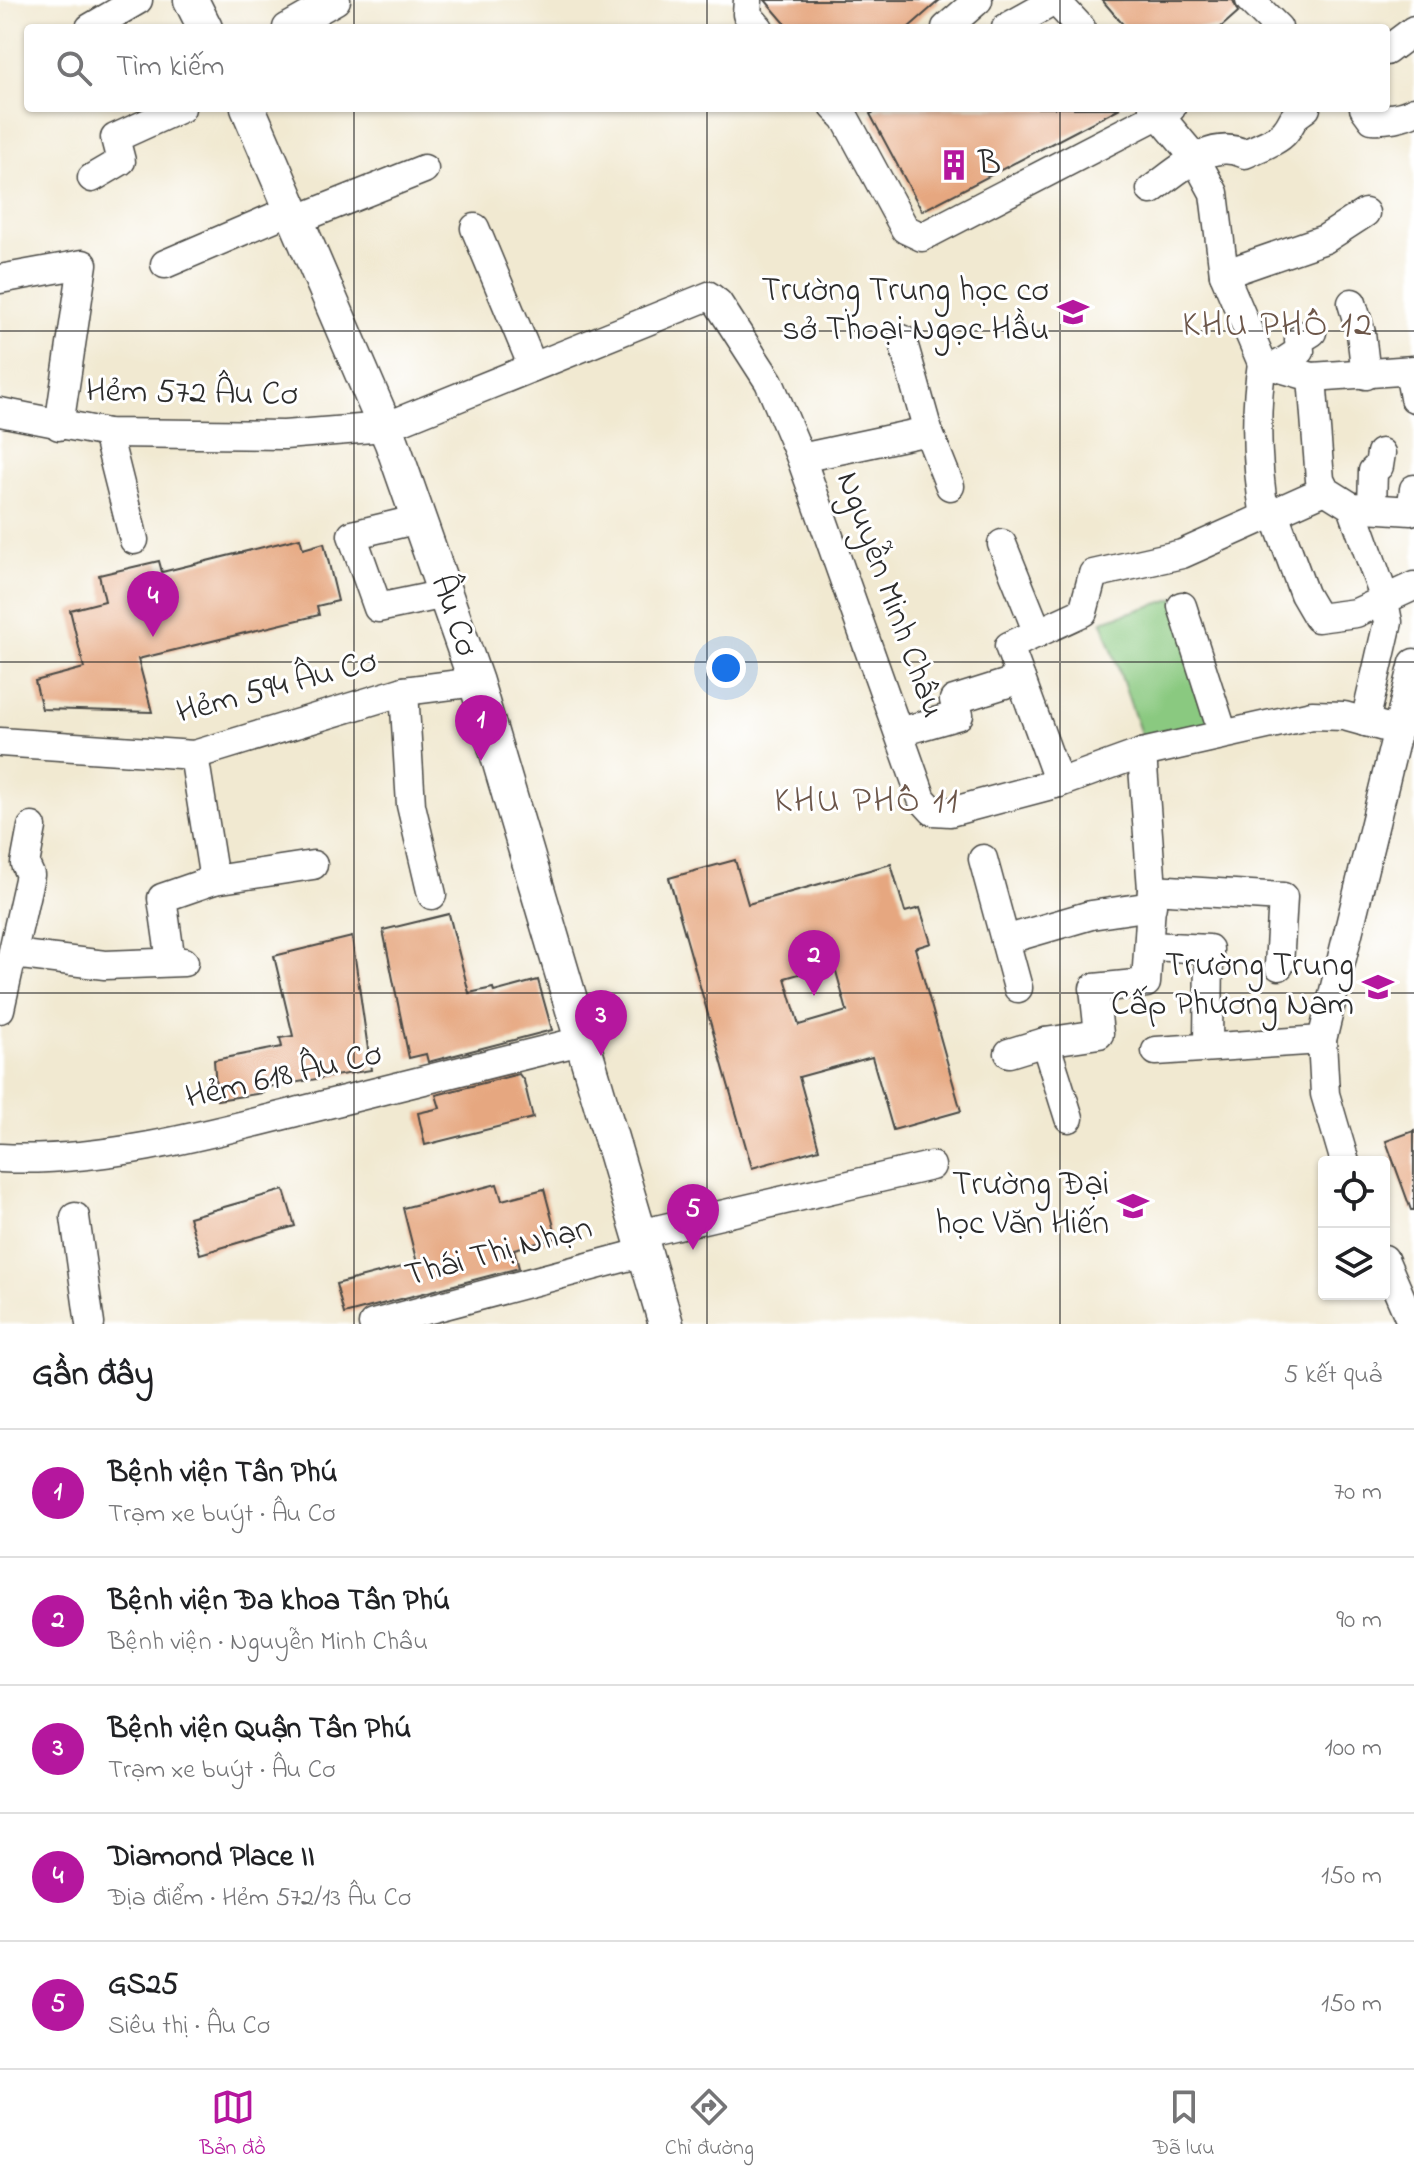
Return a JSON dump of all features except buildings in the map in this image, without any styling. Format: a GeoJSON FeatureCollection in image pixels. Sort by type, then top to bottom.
{"type":"FeatureCollection","features":[{"type":"Feature","properties":{"kind":"main road"},"geometry":{"type":"LineString","coordinates":[[191,0],[203,24]]}},
{"type":"Feature","properties":{"kind":"main road","name":"Âu Cơ"},"geometry":{"type":"LineString","coordinates":[[250,112],[385,427],[476,682],[666,1324]]}},
{"type":"Feature","properties":{"kind":"street"},"geometry":{"type":"LineString","coordinates":[[97,24],[138,0]]}},
{"type":"Feature","properties":{"kind":"street"},"geometry":{"type":"LineString","coordinates":[[294,24],[336,0]]}},
{"type":"Feature","properties":{"kind":"street"},"geometry":{"type":"LineString","coordinates":[[748,0],[747,14],[756,24]]}},
{"type":"Feature","properties":{"kind":"street"},"geometry":{"type":"LineString","coordinates":[[951,24],[978,0]]}},
{"type":"Feature","properties":{"kind":"street"},"geometry":{"type":"LineString","coordinates":[[1013,24],[1056,0],[1077,24]]}},
{"type":"Feature","properties":{"kind":"street"},"geometry":{"type":"LineString","coordinates":[[1250,0],[1270,24]]}},
{"type":"Feature","properties":{"kind":"street"},"geometry":{"type":"LineString","coordinates":[[1390,48],[1414,30]]}},
{"type":"Feature","properties":{"kind":"street"},"geometry":{"type":"LineString","coordinates":[[1367,112],[1372,119],[1405,117],[1414,111]]}},
{"type":"Feature","properties":{"kind":"street"},"geometry":{"type":"LineString","coordinates":[[92,178],[121,161],[115,138],[172,112]]}},
{"type":"Feature","properties":{"kind":"street"},"geometry":{"type":"LineString","coordinates":[[850,112],[905,229],[922,237],[1159,112]]}},
{"type":"Feature","properties":{"kind":"street"},"geometry":{"type":"LineString","coordinates":[[1162,112],[1195,158],[1219,207],[1224,274],[1269,365],[1312,377],[1366,375],[1412,379]]}},
{"type":"Feature","properties":{"kind":"street"},"geometry":{"type":"LineString","coordinates":[[1151,190],[1195,158],[1222,147],[1245,154],[1278,137],[1286,131],[1290,119],[1300,112]]}},
{"type":"Feature","properties":{"kind":"street"},"geometry":{"type":"LineString","coordinates":[[165,264],[424,169]]}},
{"type":"Feature","properties":{"kind":"street"},"geometry":{"type":"LineString","coordinates":[[1224,274],[1325,239],[1365,213]]}},
{"type":"Feature","properties":{"kind":"street"},"geometry":{"type":"LineString","coordinates":[[475,228],[533,367]]}},
{"type":"Feature","properties":{"kind":"street"},"geometry":{"type":"LineString","coordinates":[[0,279],[83,264],[59,426]]}},
{"type":"Feature","properties":{"kind":"street","name":"Nguyễn Minh Châu"},"geometry":{"type":"LineString","coordinates":[[385,427],[709,296],[718,303],[769,382],[801,458],[922,799],[933,811],[950,812],[1059,783],[1142,753],[1323,714],[1395,730]]}},
{"type":"Feature","properties":{"kind":"street"},"geometry":{"type":"LineString","coordinates":[[1352,303],[1361,333],[1366,375]]}},
{"type":"Feature","properties":{"kind":"street"},"geometry":{"type":"LineString","coordinates":[[1312,332],[1299,340],[1300,351],[1269,365],[1256,392],[1255,461],[1270,515],[1304,594],[1318,618],[1356,613],[1414,586]]}},
{"type":"Feature","properties":{"kind":"street"},"geometry":{"type":"LineString","coordinates":[[902,339],[928,431],[950,486]]}},
{"type":"Feature","properties":{"kind":"street"},"geometry":{"type":"LineString","coordinates":[[1312,377],[1320,480],[1325,490],[1362,507],[1413,504]]}},
{"type":"Feature","properties":{"kind":"street","name":"Hẻm 572 Âu Cơ"},"geometry":{"type":"LineString","coordinates":[[0,412],[107,433],[284,435],[385,427]]}},
{"type":"Feature","properties":{"kind":"street"},"geometry":{"type":"LineString","coordinates":[[801,458],[928,431]]}},
{"type":"Feature","properties":{"kind":"street"},"geometry":{"type":"LineString","coordinates":[[107,433],[134,540]]}},
{"type":"Feature","properties":{"kind":"street"},"geometry":{"type":"LineString","coordinates":[[1365,722],[1388,632],[1385,602],[1362,507],[1373,471],[1379,466],[1381,453]]}},
{"type":"Feature","properties":{"kind":"street"},"geometry":{"type":"LineString","coordinates":[[1059,783],[1009,646],[1083,612],[1093,574],[1182,554],[1325,490]]}},
{"type":"Feature","properties":{"kind":"street"},"geometry":{"type":"LineString","coordinates":[[419,519],[352,535],[378,608],[445,594]]}},
{"type":"Feature","properties":{"kind":"street"},"geometry":{"type":"LineString","coordinates":[[1002,544],[1038,633]]}},
{"type":"Feature","properties":{"kind":"street"},"geometry":{"type":"LineString","coordinates":[[1182,606],[1223,734]]}},
{"type":"Feature","properties":{"kind":"street"},"geometry":{"type":"LineString","coordinates":[[1343,1156],[1325,1094],[1322,1040],[1395,730],[1414,663]]}},
{"type":"Feature","properties":{"kind":"street"},"geometry":{"type":"LineString","coordinates":[[900,732],[959,715],[954,700],[1021,679]]}},
{"type":"Feature","properties":{"kind":"street","name":"Hẻm 594 Âu Cơ"},"geometry":{"type":"LineString","coordinates":[[0,742],[194,755],[404,691],[476,682]]}},
{"type":"Feature","properties":{"kind":"street"},"geometry":{"type":"LineString","coordinates":[[404,691],[411,805],[432,895]]}},
{"type":"Feature","properties":{"kind":"street"},"geometry":{"type":"LineString","coordinates":[[1009,1053],[1045,1042],[1099,1034],[1094,988],[1146,983],[1152,897],[1142,753]]}},
{"type":"Feature","properties":{"kind":"street"},"geometry":{"type":"LineString","coordinates":[[194,755],[214,880]]}},
{"type":"Feature","properties":{"kind":"street"},"geometry":{"type":"LineString","coordinates":[[1,998],[30,875],[12,859],[32,827]]}},
{"type":"Feature","properties":{"kind":"street"},"geometry":{"type":"LineString","coordinates":[[983,859],[1018,988]]}},
{"type":"Feature","properties":{"kind":"street"},"geometry":{"type":"LineString","coordinates":[[13,954],[105,965],[177,962],[162,898],[214,880],[313,865]]}},
{"type":"Feature","properties":{"kind":"street"},"geometry":{"type":"LineString","coordinates":[[1005,940],[1152,897],[1283,897],[1279,966]]}},
{"type":"Feature","properties":{"kind":"street"},"geometry":{"type":"LineString","coordinates":[[1150,946],[1209,949],[1208,1045]]}},
{"type":"Feature","properties":{"kind":"street"},"geometry":{"type":"LineString","coordinates":[[1156,1051],[1208,1045],[1322,1040]]}},
{"type":"Feature","properties":{"kind":"street","name":"Hẻm 618 Âu Cơ"},"geometry":{"type":"LineString","coordinates":[[0,1158],[38,1160],[123,1150],[247,1125],[581,1041]]}},
{"type":"Feature","properties":{"kind":"street"},"geometry":{"type":"LineString","coordinates":[[1045,1042],[1069,1118]]}},
{"type":"Feature","properties":{"kind":"street","name":"Thái Thị Nhạn"},"geometry":{"type":"LineString","coordinates":[[373,1324],[642,1243],[931,1166]]}},
{"type":"Feature","properties":{"kind":"street"},"geometry":{"type":"LineString","coordinates":[[75,1217],[90,1324]]}},
{"type":"Feature","properties":{"kind":"street"},"geometry":{"type":"LineString","coordinates":[[1390,1273],[1412,1324]]}},
{"type":"Feature","properties":{"kind":"green space"},"geometry":{"type":"Polygon","coordinates":[[[1176,598],[1215,723],[1143,740],[1102,621],[1176,598]]]}},
{"type":"Feature","properties":{"kind":"place","name":"B"},"geometry":{"type":"Point","coordinates":[954,165]}},
{"type":"Feature","properties":{"kind":"place","name":"Trường Trung học cơ sở Thoại Ngọc Hầu"},"geometry":{"type":"Point","coordinates":[1073,312]}},
{"type":"Feature","properties":{"kind":"place","name":"Diamond Place II"},"geometry":{"type":"Point","coordinates":[153,637]}},
{"type":"Feature","properties":{"kind":"place","name":"Bệnh viện Tân Phú"},"geometry":{"type":"Point","coordinates":[481,761]}},
{"type":"Feature","properties":{"kind":"place","name":"Trường Trung Cấp Phương Nam"},"geometry":{"type":"Point","coordinates":[1378,987]}},
{"type":"Feature","properties":{"kind":"place","name":"Bệnh viện Đa khoa Tân Phú"},"geometry":{"type":"Point","coordinates":[814,996]}},
{"type":"Feature","properties":{"kind":"place","name":"Bệnh viện Quận Tân Phú"},"geometry":{"type":"Point","coordinates":[601,1056]}},
{"type":"Feature","properties":{"kind":"place","name":"Trường Đại học Văn Hiến"},"geometry":{"type":"Point","coordinates":[1133,1206]}},
{"type":"Feature","properties":{"kind":"place","name":"GS25"},"geometry":{"type":"Point","coordinates":[693,1250]}},
{"type":"Feature","properties":{"kind":"district","name":"KHU PHỐ 12"},"geometry":{"type":"Point","coordinates":[1278,326]}},
{"type":"Feature","properties":{"kind":"district","name":"KHU PHỐ 11"},"geometry":{"type":"Point","coordinates":[867,802]}}]}
